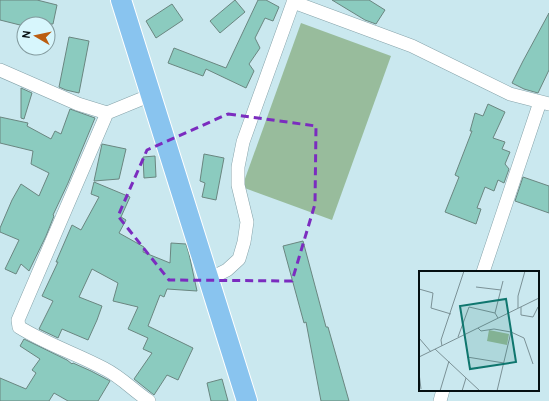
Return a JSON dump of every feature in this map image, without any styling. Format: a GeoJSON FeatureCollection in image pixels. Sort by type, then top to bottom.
{"type":"FeatureCollection","features":[{"type":"Feature","properties":{"kind":"main road"},"geometry":{"type":"LineString","coordinates":[[121,0],[247,401]]}},
{"type":"Feature","properties":{"kind":"street"},"geometry":{"type":"LineString","coordinates":[[209,279],[227,270],[239,258],[244,242],[247,222],[238,184],[238,167],[243,142],[294,1],[412,46],[510,94],[547,103],[482,271]]}},
{"type":"Feature","properties":{"kind":"street"},"geometry":{"type":"LineString","coordinates":[[0,70],[78,104],[107,114]]}},
{"type":"Feature","properties":{"kind":"street"},"geometry":{"type":"LineString","coordinates":[[149,401],[115,375],[26,332],[19,327],[18,320],[107,114],[151,94]]}},
{"type":"Feature","properties":{"kind":"street"},"geometry":{"type":"LineString","coordinates":[[440,401],[443,391]]}},
{"type":"Feature","properties":{"kind":"highlighted area"},"geometry":{"type":"Polygon","coordinates":[[[228,114],[316,126],[315,204],[292,281],[169,280],[118,216],[147,150],[228,114]]]}},
{"type":"Feature","properties":{"kind":"green space"},"geometry":{"type":"Polygon","coordinates":[[[301,23],[391,56],[332,220],[242,187],[301,23]]]}},
{"type":"Feature","properties":{"kind":"building"},"geometry":{"type":"Polygon","coordinates":[[[0,0],[37,0],[57,5],[55,16],[16,16],[16,24],[0,20],[0,0]]]}},
{"type":"Feature","properties":{"kind":"building"},"geometry":{"type":"Polygon","coordinates":[[[235,0],[245,12],[220,33],[210,21],[235,0]]]}},
{"type":"Feature","properties":{"kind":"building"},"geometry":{"type":"Polygon","coordinates":[[[258,0],[266,0],[279,7],[273,21],[265,18],[255,38],[260,48],[249,64],[254,71],[246,88],[206,69],[203,76],[168,63],[174,48],[226,68],[258,0]]]}},
{"type":"Feature","properties":{"kind":"building"},"geometry":{"type":"Polygon","coordinates":[[[332,0],[369,0],[385,10],[376,24],[365,20],[332,0]]]}},
{"type":"Feature","properties":{"kind":"building"},"geometry":{"type":"Polygon","coordinates":[[[172,4],[183,20],[156,38],[146,21],[172,4]]]}},
{"type":"Feature","properties":{"kind":"building"},"geometry":{"type":"Polygon","coordinates":[[[549,13],[549,70],[538,93],[524,89],[512,83],[549,13]]]}},
{"type":"Feature","properties":{"kind":"building"},"geometry":{"type":"Polygon","coordinates":[[[69,37],[89,41],[79,93],[59,87],[69,37]]]}},
{"type":"Feature","properties":{"kind":"building"},"geometry":{"type":"Polygon","coordinates":[[[21,88],[32,93],[24,119],[21,118],[21,88]]]}},
{"type":"Feature","properties":{"kind":"building"},"geometry":{"type":"Polygon","coordinates":[[[488,104],[505,112],[493,138],[505,142],[502,149],[510,152],[505,164],[509,169],[504,183],[498,180],[494,191],[485,187],[477,208],[481,209],[476,224],[445,212],[459,177],[455,175],[472,131],[470,131],[475,113],[483,116],[488,104]]]}},
{"type":"Feature","properties":{"kind":"building"},"geometry":{"type":"Polygon","coordinates":[[[70,109],[95,118],[53,215],[54,216],[46,236],[29,271],[21,264],[16,274],[5,269],[19,240],[0,232],[0,228],[12,200],[21,184],[39,196],[49,173],[31,164],[33,151],[0,143],[0,117],[28,123],[27,126],[51,139],[55,131],[61,134],[70,109]]]}},
{"type":"Feature","properties":{"kind":"building"},"geometry":{"type":"Polygon","coordinates":[[[102,144],[126,149],[119,179],[94,181],[102,144]]]}},
{"type":"Feature","properties":{"kind":"building"},"geometry":{"type":"Polygon","coordinates":[[[204,154],[224,158],[216,200],[202,197],[205,183],[200,181],[204,154]]]}},
{"type":"Feature","properties":{"kind":"building"},"geometry":{"type":"Polygon","coordinates":[[[155,156],[156,177],[144,178],[143,157],[155,156]]]}},
{"type":"Feature","properties":{"kind":"building"},"geometry":{"type":"Polygon","coordinates":[[[523,177],[549,186],[549,213],[515,201],[523,177]]]}},
{"type":"Feature","properties":{"kind":"building"},"geometry":{"type":"Polygon","coordinates":[[[94,182],[130,197],[121,217],[126,220],[119,233],[144,247],[143,252],[170,263],[171,243],[186,244],[189,254],[197,291],[167,289],[164,297],[160,295],[148,326],[193,348],[178,380],[167,375],[154,395],[134,379],[152,353],[143,349],[148,338],[128,329],[138,307],[113,301],[118,283],[92,269],[79,297],[102,306],[88,340],[62,329],[58,338],[39,329],[53,301],[42,296],[58,262],[56,262],[72,225],[81,230],[99,197],[91,194],[94,182]]]}},
{"type":"Feature","properties":{"kind":"building"},"geometry":{"type":"Polygon","coordinates":[[[303,241],[326,327],[328,327],[349,401],[321,401],[306,322],[304,323],[283,246],[303,241]]]}},
{"type":"Feature","properties":{"kind":"building"},"geometry":{"type":"Polygon","coordinates":[[[24,339],[67,360],[72,364],[73,363],[91,371],[110,381],[98,401],[68,401],[54,393],[49,401],[0,401],[0,378],[26,389],[36,373],[32,370],[40,359],[20,346],[24,339]]]}},
{"type":"Feature","properties":{"kind":"building"},"geometry":{"type":"Polygon","coordinates":[[[222,379],[228,401],[211,401],[207,383],[222,379]]]}}]}
